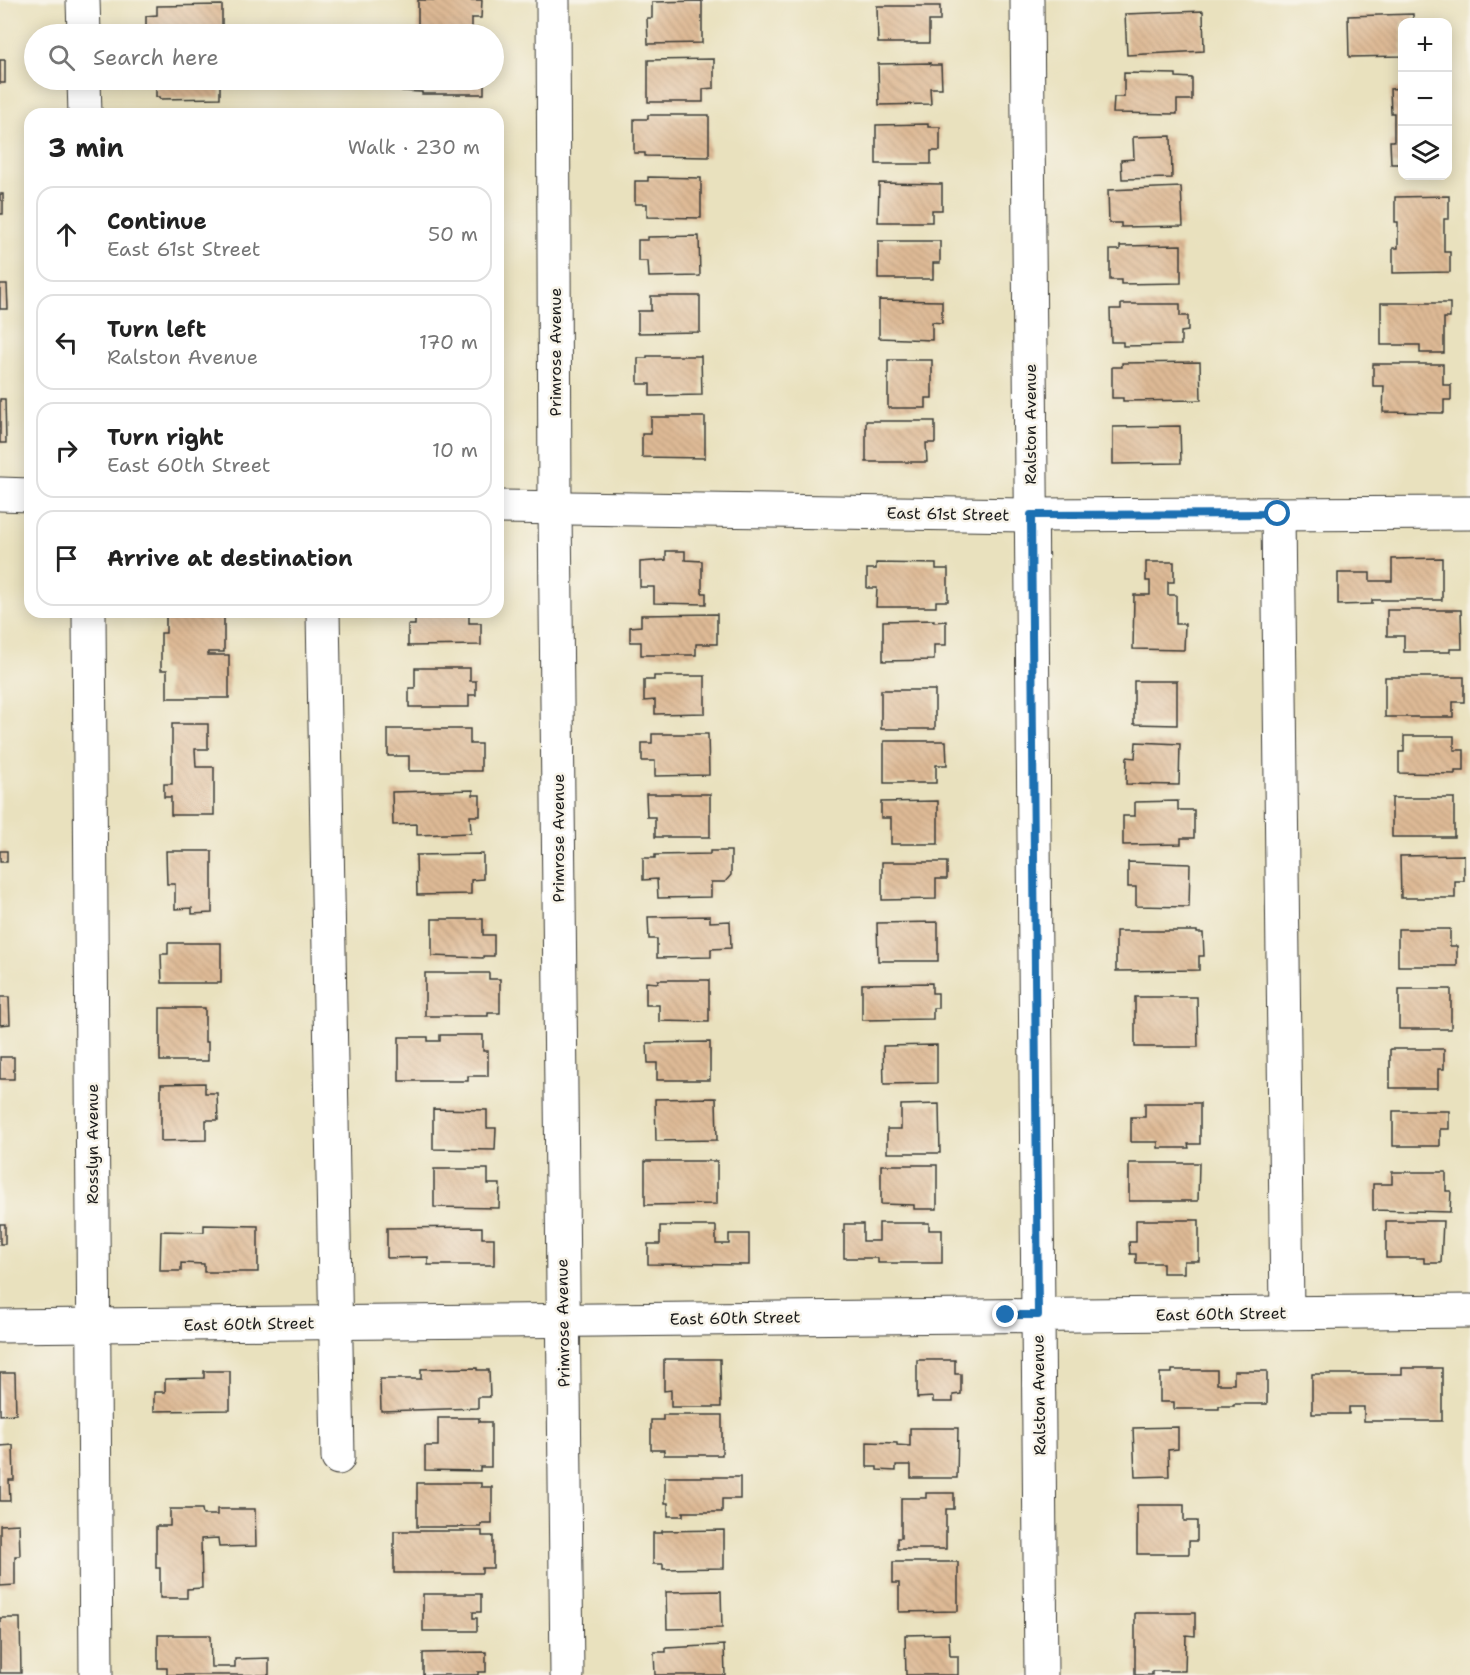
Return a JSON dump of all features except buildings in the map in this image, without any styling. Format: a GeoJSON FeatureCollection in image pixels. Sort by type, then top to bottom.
{"type":"FeatureCollection","features":[{"type":"Feature","properties":{"kind":"street"},"geometry":{"type":"LineString","coordinates":[[83,0],[84,24]]}},
{"type":"Feature","properties":{"kind":"street","name":"Primrose Avenue"},"geometry":{"type":"LineString","coordinates":[[553,0],[555,508],[567,1675]]}},
{"type":"Feature","properties":{"kind":"street","name":"Ralston Avenue"},"geometry":{"type":"LineString","coordinates":[[1027,0],[1041,1675]]}},
{"type":"Feature","properties":{"kind":"street"},"geometry":{"type":"LineString","coordinates":[[84,90],[85,108]]}},
{"type":"Feature","properties":{"kind":"street"},"geometry":{"type":"LineString","coordinates":[[0,494],[24,495]]}},
{"type":"Feature","properties":{"kind":"street","name":"East 61st Street"},"geometry":{"type":"LineString","coordinates":[[504,507],[1031,515],[1470,513]]}},
{"type":"Feature","properties":{"kind":"street"},"geometry":{"type":"LineString","coordinates":[[1278,514],[1287,1313]]}},
{"type":"Feature","properties":{"kind":"street","name":"Rosslyn Avenue"},"geometry":{"type":"LineString","coordinates":[[89,618],[96,1675]]}},
{"type":"Feature","properties":{"kind":"street"},"geometry":{"type":"LineString","coordinates":[[323,618],[338,1458]]}},
{"type":"Feature","properties":{"kind":"street","name":"East 60th Street"},"geometry":{"type":"LineString","coordinates":[[0,1326],[1470,1311]]}},
{"type":"Feature","properties":{"kind":"route"},"geometry":{"type":"LineString","coordinates":[[1006,1315],[1038,1315],[1031,515],[1278,514]]}}]}
